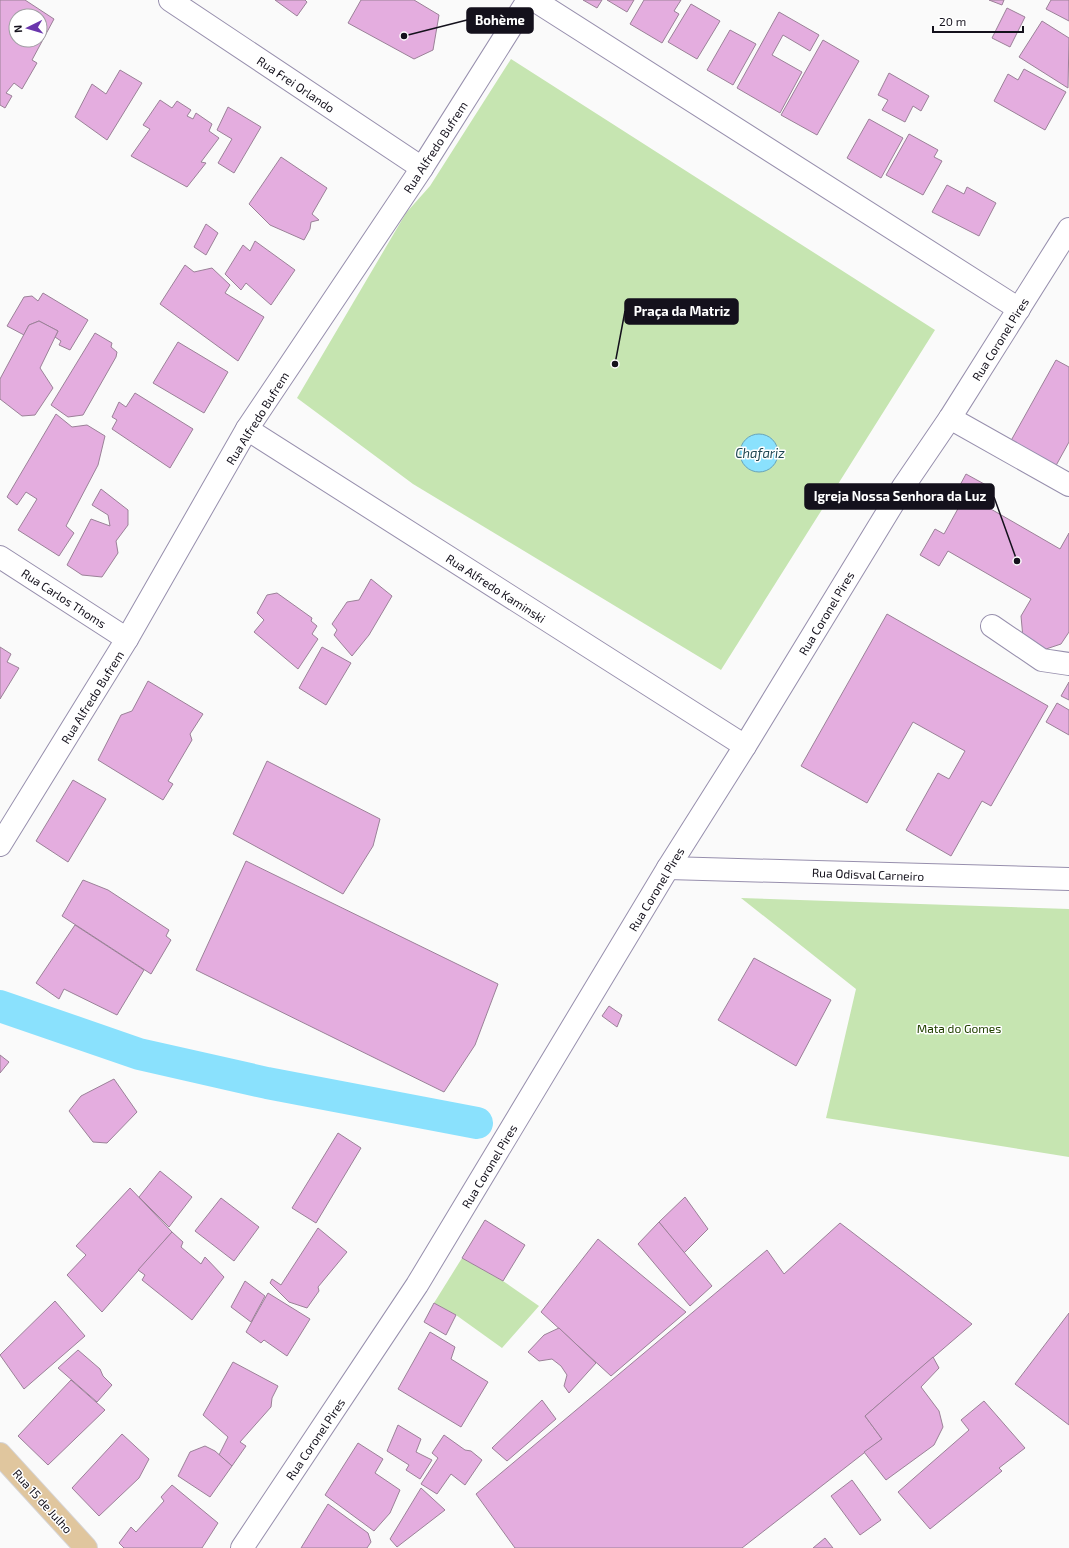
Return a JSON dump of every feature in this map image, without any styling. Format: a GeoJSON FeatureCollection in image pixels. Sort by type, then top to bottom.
{"type":"FeatureCollection","features":[{"type":"Feature","properties":{"kind":"main road","name":"Rua 15 de Julho"},"geometry":{"type":"LineString","coordinates":[[0,1454],[86,1548]]}},
{"type":"Feature","properties":{"kind":"street","name":"Rua Frei Orlando"},"geometry":{"type":"LineString","coordinates":[[170,0],[422,168]]}},
{"type":"Feature","properties":{"kind":"street","name":"Rua Alfredo Bufrem"},"geometry":{"type":"LineString","coordinates":[[0,845],[127,639],[247,429],[422,168],[528,0]]}},
{"type":"Feature","properties":{"kind":"street"},"geometry":{"type":"LineString","coordinates":[[534,0],[1019,308]]}},
{"type":"Feature","properties":{"kind":"street","name":"Rua Coronel Pires"},"geometry":{"type":"LineString","coordinates":[[242,1548],[417,1285],[668,868],[745,746],[903,487],[950,418],[1069,229]]}},
{"type":"Feature","properties":{"kind":"street"},"geometry":{"type":"LineString","coordinates":[[950,418],[1069,485]]}},
{"type":"Feature","properties":{"kind":"street","name":"Rua Alfredo Kaminski"},"geometry":{"type":"LineString","coordinates":[[247,429],[745,746]]}},
{"type":"Feature","properties":{"kind":"street","name":"Rua Carlos Thoms"},"geometry":{"type":"LineString","coordinates":[[0,557],[127,639]]}},
{"type":"Feature","properties":{"kind":"street"},"geometry":{"type":"LineString","coordinates":[[992,626],[1042,660],[1069,664]]}},
{"type":"Feature","properties":{"kind":"street","name":"Rua Odisval Carneiro"},"geometry":{"type":"LineString","coordinates":[[668,868],[1069,879]]}},
{"type":"Feature","properties":{"kind":"green space"},"geometry":{"type":"Polygon","coordinates":[[[511,59],[935,330],[721,670],[413,484],[297,398],[406,213],[430,186],[511,59]]]}},
{"type":"Feature","properties":{"kind":"green space","name":"Mata do Gomes"},"geometry":{"type":"Polygon","coordinates":[[[741,898],[1069,909],[1069,1157],[826,1118],[856,989],[741,898]]]}},
{"type":"Feature","properties":{"kind":"green space"},"geometry":{"type":"Polygon","coordinates":[[[462,1258],[503,1281],[539,1306],[502,1348],[456,1315],[434,1303],[462,1258]]]}},
{"type":"Feature","properties":{"kind":"water","name":"Chafariz"},"geometry":{"type":"Polygon","coordinates":[[[759,434],[772,440],[778,453],[772,466],[759,472],[746,466],[740,453],[746,440],[759,434]]]}},
{"type":"Feature","properties":{"kind":"building"},"geometry":{"type":"Polygon","coordinates":[[[0,0],[25,0],[37,8],[8,8],[8,48],[38,48],[32,60],[37,63],[22,89],[14,83],[6,93],[12,96],[5,108],[0,105],[0,0]]]}},
{"type":"Feature","properties":{"kind":"building"},"geometry":{"type":"Polygon","coordinates":[[[275,0],[305,0],[307,2],[297,16],[275,0]]]}},
{"type":"Feature","properties":{"kind":"building"},"geometry":{"type":"Polygon","coordinates":[[[361,0],[414,0],[439,15],[433,50],[414,59],[348,23],[361,0]]]}},
{"type":"Feature","properties":{"kind":"building"},"geometry":{"type":"Polygon","coordinates":[[[583,0],[602,0],[597,8],[583,0]]]}},
{"type":"Feature","properties":{"kind":"building"},"geometry":{"type":"Polygon","coordinates":[[[607,0],[634,0],[627,12],[607,0]]]}},
{"type":"Feature","properties":{"kind":"building"},"geometry":{"type":"Polygon","coordinates":[[[644,0],[681,0],[674,11],[679,14],[662,43],[630,24],[644,0]]]}},
{"type":"Feature","properties":{"kind":"building"},"geometry":{"type":"Polygon","coordinates":[[[989,0],[1004,0],[1002,5],[989,0]]]}},
{"type":"Feature","properties":{"kind":"building"},"geometry":{"type":"Polygon","coordinates":[[[1051,0],[1069,0],[1069,21],[1046,9],[1051,0]]]}},
{"type":"Feature","properties":{"kind":"building"},"geometry":{"type":"Polygon","coordinates":[[[691,4],[720,21],[697,59],[668,42],[691,4]]]}},
{"type":"Feature","properties":{"kind":"building"},"geometry":{"type":"Polygon","coordinates":[[[1007,8],[1025,17],[1010,47],[992,38],[1007,8]]]}},
{"type":"Feature","properties":{"kind":"building"},"geometry":{"type":"Polygon","coordinates":[[[779,12],[819,35],[810,51],[783,35],[772,55],[802,72],[780,113],[737,88],[779,12]]]}},
{"type":"Feature","properties":{"kind":"building"},"geometry":{"type":"Polygon","coordinates":[[[48,15],[54,19],[48,30],[48,15]]]}},
{"type":"Feature","properties":{"kind":"building"},"geometry":{"type":"Polygon","coordinates":[[[1042,21],[1069,38],[1068,88],[1019,57],[1042,21]]]}},
{"type":"Feature","properties":{"kind":"building"},"geometry":{"type":"Polygon","coordinates":[[[730,30],[756,44],[733,85],[707,70],[730,30]]]}},
{"type":"Feature","properties":{"kind":"building"},"geometry":{"type":"Polygon","coordinates":[[[823,40],[859,61],[817,135],[781,115],[823,40]]]}},
{"type":"Feature","properties":{"kind":"building"},"geometry":{"type":"Polygon","coordinates":[[[1024,69],[1066,92],[1045,130],[994,101],[1008,74],[1018,80],[1024,69]]]}},
{"type":"Feature","properties":{"kind":"building"},"geometry":{"type":"Polygon","coordinates":[[[120,70],[142,83],[107,140],[75,117],[92,84],[106,94],[120,70]]]}},
{"type":"Feature","properties":{"kind":"building"},"geometry":{"type":"Polygon","coordinates":[[[889,73],[929,96],[921,111],[913,106],[905,122],[882,110],[888,100],[878,95],[889,73]]]}},
{"type":"Feature","properties":{"kind":"building"},"geometry":{"type":"Polygon","coordinates":[[[160,100],[172,108],[177,101],[191,110],[187,116],[193,119],[196,113],[212,124],[209,131],[219,138],[201,162],[206,163],[187,187],[131,156],[150,129],[143,125],[160,100]]]}},
{"type":"Feature","properties":{"kind":"building"},"geometry":{"type":"Polygon","coordinates":[[[228,107],[261,127],[234,173],[218,163],[232,139],[217,130],[228,107]]]}},
{"type":"Feature","properties":{"kind":"building"},"geometry":{"type":"Polygon","coordinates":[[[869,119],[903,138],[881,178],[847,158],[869,119]]]}},
{"type":"Feature","properties":{"kind":"building"},"geometry":{"type":"Polygon","coordinates":[[[909,134],[938,150],[934,157],[942,161],[923,195],[886,175],[909,134]]]}},
{"type":"Feature","properties":{"kind":"building"},"geometry":{"type":"Polygon","coordinates":[[[281,157],[327,188],[312,214],[319,220],[311,222],[310,229],[304,240],[270,225],[249,204],[281,157]]]}},
{"type":"Feature","properties":{"kind":"building"},"geometry":{"type":"Polygon","coordinates":[[[947,185],[964,194],[967,187],[996,203],[979,236],[932,212],[947,185]]]}},
{"type":"Feature","properties":{"kind":"building"},"geometry":{"type":"Polygon","coordinates":[[[206,224],[218,233],[206,255],[194,247],[206,224]]]}},
{"type":"Feature","properties":{"kind":"building"},"geometry":{"type":"Polygon","coordinates":[[[255,241],[295,270],[271,305],[246,283],[241,290],[225,274],[243,245],[250,251],[255,241]]]}},
{"type":"Feature","properties":{"kind":"building"},"geometry":{"type":"Polygon","coordinates":[[[185,265],[194,272],[212,268],[230,285],[225,293],[264,317],[238,361],[160,304],[185,265]]]}},
{"type":"Feature","properties":{"kind":"building"},"geometry":{"type":"Polygon","coordinates":[[[43,293],[88,320],[70,350],[59,345],[61,341],[55,337],[58,331],[39,321],[29,325],[24,335],[7,326],[24,297],[32,296],[38,301],[43,293]]]}},
{"type":"Feature","properties":{"kind":"building"},"geometry":{"type":"Polygon","coordinates":[[[39,321],[58,331],[40,368],[53,388],[35,415],[22,416],[0,399],[0,379],[29,325],[39,321]]]}},
{"type":"Feature","properties":{"kind":"building"},"geometry":{"type":"Polygon","coordinates":[[[95,333],[112,343],[111,347],[117,352],[116,357],[83,415],[68,417],[51,405],[95,333]]]}},
{"type":"Feature","properties":{"kind":"building"},"geometry":{"type":"Polygon","coordinates":[[[178,342],[228,372],[204,413],[153,383],[178,342]]]}},
{"type":"Feature","properties":{"kind":"building"},"geometry":{"type":"Polygon","coordinates":[[[1056,360],[1069,367],[1069,442],[1053,471],[1008,446],[1056,360]]]}},
{"type":"Feature","properties":{"kind":"building"},"geometry":{"type":"Polygon","coordinates":[[[135,393],[193,429],[170,468],[112,429],[117,420],[112,417],[119,402],[126,407],[135,393]]]}},
{"type":"Feature","properties":{"kind":"building"},"geometry":{"type":"Polygon","coordinates":[[[56,414],[72,427],[87,425],[105,436],[98,465],[66,526],[74,533],[59,556],[18,530],[37,499],[26,492],[17,505],[7,497],[56,414]]]}},
{"type":"Feature","properties":{"kind":"building"},"geometry":{"type":"Polygon","coordinates":[[[966,474],[986,485],[977,501],[1060,549],[1069,533],[1069,632],[1061,644],[1043,650],[1023,638],[1021,616],[1031,599],[948,551],[939,566],[920,555],[935,529],[944,534],[960,505],[952,500],[966,474]]]}},
{"type":"Feature","properties":{"kind":"building"},"geometry":{"type":"Polygon","coordinates":[[[101,489],[128,510],[128,525],[116,541],[118,553],[102,577],[82,575],[67,565],[91,519],[110,526],[108,515],[92,505],[101,489]]]}},
{"type":"Feature","properties":{"kind":"building"},"geometry":{"type":"Polygon","coordinates":[[[371,579],[392,596],[369,635],[352,656],[334,635],[337,630],[332,624],[347,602],[359,600],[371,579]]]}},
{"type":"Feature","properties":{"kind":"building"},"geometry":{"type":"Polygon","coordinates":[[[277,593],[312,618],[311,621],[317,626],[312,634],[318,639],[298,669],[254,632],[264,620],[257,613],[267,595],[277,593]]]}},
{"type":"Feature","properties":{"kind":"building"},"geometry":{"type":"Polygon","coordinates":[[[887,614],[1048,706],[991,806],[982,801],[951,856],[906,830],[938,773],[949,779],[965,751],[913,722],[867,803],[801,766],[887,614]]]}},
{"type":"Feature","properties":{"kind":"building"},"geometry":{"type":"Polygon","coordinates":[[[0,647],[11,654],[7,662],[19,668],[0,699],[0,647]]]}},
{"type":"Feature","properties":{"kind":"building"},"geometry":{"type":"Polygon","coordinates":[[[322,647],[351,663],[326,705],[299,688],[322,647]]]}},
{"type":"Feature","properties":{"kind":"building"},"geometry":{"type":"Polygon","coordinates":[[[148,681],[203,714],[190,734],[192,740],[168,781],[173,784],[163,800],[98,760],[121,715],[132,711],[148,681]]]}},
{"type":"Feature","properties":{"kind":"building"},"geometry":{"type":"Polygon","coordinates":[[[1069,682],[1069,700],[1061,696],[1069,682]]]}},
{"type":"Feature","properties":{"kind":"building"},"geometry":{"type":"Polygon","coordinates":[[[1057,703],[1069,710],[1069,735],[1046,722],[1057,703]]]}},
{"type":"Feature","properties":{"kind":"building"},"geometry":{"type":"Polygon","coordinates":[[[267,761],[380,819],[373,846],[343,894],[233,834],[267,761]]]}},
{"type":"Feature","properties":{"kind":"building"},"geometry":{"type":"Polygon","coordinates":[[[73,780],[106,799],[68,862],[36,841],[73,780]]]}},
{"type":"Feature","properties":{"kind":"building"},"geometry":{"type":"Polygon","coordinates":[[[246,861],[498,984],[475,1045],[444,1092],[196,970],[246,861]]]}},
{"type":"Feature","properties":{"kind":"building"},"geometry":{"type":"Polygon","coordinates":[[[83,880],[108,890],[169,930],[166,936],[171,940],[151,974],[62,916],[83,880]]]}},
{"type":"Feature","properties":{"kind":"building"},"geometry":{"type":"Polygon","coordinates":[[[75,925],[144,970],[117,1015],[64,989],[59,999],[36,983],[75,925]]]}},
{"type":"Feature","properties":{"kind":"building"},"geometry":{"type":"Polygon","coordinates":[[[754,958],[831,1000],[796,1066],[718,1020],[754,958]]]}},
{"type":"Feature","properties":{"kind":"building"},"geometry":{"type":"Polygon","coordinates":[[[609,1006],[622,1015],[617,1027],[602,1016],[609,1006]]]}},
{"type":"Feature","properties":{"kind":"building"},"geometry":{"type":"Polygon","coordinates":[[[0,1055],[9,1062],[0,1073],[0,1055]]]}},
{"type":"Feature","properties":{"kind":"building"},"geometry":{"type":"Polygon","coordinates":[[[114,1079],[137,1112],[107,1143],[93,1142],[69,1111],[81,1096],[114,1079]]]}},
{"type":"Feature","properties":{"kind":"building"},"geometry":{"type":"Polygon","coordinates":[[[338,1133],[361,1148],[316,1223],[292,1208],[338,1133]]]}},
{"type":"Feature","properties":{"kind":"building"},"geometry":{"type":"Polygon","coordinates":[[[160,1171],[192,1197],[169,1227],[139,1197],[160,1171]]]}},
{"type":"Feature","properties":{"kind":"building"},"geometry":{"type":"Polygon","coordinates":[[[130,1188],[172,1232],[102,1312],[67,1275],[86,1255],[76,1246],[130,1188]]]}},
{"type":"Feature","properties":{"kind":"building"},"geometry":{"type":"Polygon","coordinates":[[[685,1197],[708,1229],[684,1253],[659,1222],[685,1197]]]}},
{"type":"Feature","properties":{"kind":"building"},"geometry":{"type":"Polygon","coordinates":[[[221,1198],[259,1227],[234,1261],[195,1231],[221,1198]]]}},
{"type":"Feature","properties":{"kind":"building"},"geometry":{"type":"Polygon","coordinates":[[[485,1220],[525,1245],[503,1281],[462,1258],[485,1220]]]}},
{"type":"Feature","properties":{"kind":"building"},"geometry":{"type":"Polygon","coordinates":[[[659,1222],[712,1286],[690,1306],[638,1244],[659,1222]]]}},
{"type":"Feature","properties":{"kind":"building"},"geometry":{"type":"Polygon","coordinates":[[[840,1223],[972,1324],[865,1416],[882,1439],[742,1548],[515,1548],[476,1494],[767,1250],[784,1274],[840,1223]]]}},
{"type":"Feature","properties":{"kind":"building"},"geometry":{"type":"Polygon","coordinates":[[[318,1228],[347,1252],[318,1287],[319,1291],[307,1308],[289,1302],[270,1283],[272,1279],[281,1285],[318,1228]]]}},
{"type":"Feature","properties":{"kind":"building"},"geometry":{"type":"Polygon","coordinates":[[[172,1232],[183,1242],[181,1247],[201,1264],[205,1257],[224,1277],[192,1320],[142,1280],[145,1275],[138,1270],[172,1232]]]}},
{"type":"Feature","properties":{"kind":"building"},"geometry":{"type":"Polygon","coordinates":[[[598,1239],[686,1312],[611,1376],[541,1312],[598,1239]]]}},
{"type":"Feature","properties":{"kind":"building"},"geometry":{"type":"Polygon","coordinates":[[[245,1281],[265,1296],[251,1322],[231,1307],[245,1281]]]}},
{"type":"Feature","properties":{"kind":"building"},"geometry":{"type":"Polygon","coordinates":[[[268,1293],[310,1319],[287,1356],[264,1340],[261,1343],[246,1332],[268,1293]]]}},
{"type":"Feature","properties":{"kind":"building"},"geometry":{"type":"Polygon","coordinates":[[[55,1301],[85,1336],[24,1389],[0,1355],[55,1301]]]}},
{"type":"Feature","properties":{"kind":"building"},"geometry":{"type":"Polygon","coordinates":[[[434,1303],[456,1315],[446,1335],[424,1322],[434,1303]]]}},
{"type":"Feature","properties":{"kind":"building"},"geometry":{"type":"Polygon","coordinates":[[[1069,1313],[1069,1425],[1015,1384],[1069,1313]]]}},
{"type":"Feature","properties":{"kind":"building"},"geometry":{"type":"Polygon","coordinates":[[[559,1328],[596,1363],[569,1393],[564,1386],[567,1375],[561,1366],[552,1359],[539,1361],[528,1352],[544,1335],[559,1328]]]}},
{"type":"Feature","properties":{"kind":"building"},"geometry":{"type":"Polygon","coordinates":[[[430,1332],[455,1347],[451,1359],[488,1382],[461,1427],[398,1389],[430,1332]]]}},
{"type":"Feature","properties":{"kind":"building"},"geometry":{"type":"Polygon","coordinates":[[[78,1350],[100,1369],[103,1376],[112,1385],[97,1402],[58,1368],[78,1350]]]}},
{"type":"Feature","properties":{"kind":"building"},"geometry":{"type":"Polygon","coordinates":[[[933,1357],[939,1368],[921,1387],[939,1411],[943,1427],[934,1445],[886,1480],[864,1452],[882,1439],[865,1416],[933,1357]]]}},
{"type":"Feature","properties":{"kind":"building"},"geometry":{"type":"Polygon","coordinates":[[[233,1362],[278,1386],[272,1398],[271,1407],[240,1442],[246,1446],[232,1466],[219,1455],[228,1437],[203,1415],[233,1362]]]}},
{"type":"Feature","properties":{"kind":"building"},"geometry":{"type":"Polygon","coordinates":[[[71,1380],[105,1410],[48,1465],[18,1436],[71,1380]]]}},
{"type":"Feature","properties":{"kind":"building"},"geometry":{"type":"Polygon","coordinates":[[[542,1400],[556,1419],[507,1461],[492,1448],[542,1400]]]}},
{"type":"Feature","properties":{"kind":"building"},"geometry":{"type":"Polygon","coordinates":[[[984,1401],[1025,1448],[999,1468],[1002,1471],[930,1529],[898,1492],[969,1430],[961,1420],[984,1401]]]}},
{"type":"Feature","properties":{"kind":"building"},"geometry":{"type":"Polygon","coordinates":[[[398,1425],[421,1439],[416,1452],[432,1460],[420,1479],[406,1470],[409,1465],[387,1451],[398,1425]]]}},
{"type":"Feature","properties":{"kind":"building"},"geometry":{"type":"Polygon","coordinates":[[[122,1434],[149,1459],[139,1478],[99,1516],[72,1488],[122,1434]]]}},
{"type":"Feature","properties":{"kind":"building"},"geometry":{"type":"Polygon","coordinates":[[[444,1435],[465,1450],[471,1451],[482,1460],[465,1485],[451,1474],[437,1494],[421,1484],[438,1458],[432,1453],[444,1435]]]}},
{"type":"Feature","properties":{"kind":"building"},"geometry":{"type":"Polygon","coordinates":[[[358,1443],[383,1459],[375,1473],[400,1490],[390,1513],[374,1531],[325,1495],[358,1443]]]}},
{"type":"Feature","properties":{"kind":"building"},"geometry":{"type":"Polygon","coordinates":[[[205,1446],[215,1451],[232,1466],[210,1497],[178,1476],[190,1452],[205,1446]]]}},
{"type":"Feature","properties":{"kind":"building"},"geometry":{"type":"Polygon","coordinates":[[[852,1480],[881,1520],[860,1535],[831,1496],[852,1480]]]}},
{"type":"Feature","properties":{"kind":"building"},"geometry":{"type":"Polygon","coordinates":[[[172,1485],[218,1523],[202,1548],[124,1548],[119,1543],[131,1527],[136,1532],[164,1501],[161,1497],[172,1485]]]}},
{"type":"Feature","properties":{"kind":"building"},"geometry":{"type":"Polygon","coordinates":[[[421,1488],[445,1510],[397,1547],[390,1539],[421,1488]]]}},
{"type":"Feature","properties":{"kind":"building"},"geometry":{"type":"Polygon","coordinates":[[[328,1504],[368,1533],[371,1542],[367,1548],[301,1548],[328,1504]]]}},
{"type":"Feature","properties":{"kind":"building"},"geometry":{"type":"Polygon","coordinates":[[[825,1538],[833,1548],[813,1548],[825,1538]]]}},
{"type":"Feature","properties":{"kind":"waterway"},"geometry":{"type":"LineString","coordinates":[[0,1006],[139,1054],[267,1083],[477,1123]]}},
{"type":"Feature","properties":{"kind":"place","name":"Bohème"},"geometry":{"type":"Point","coordinates":[404,36]}},
{"type":"Feature","properties":{"kind":"place","name":"Praça da Matriz"},"geometry":{"type":"Point","coordinates":[615,364]}},
{"type":"Feature","properties":{"kind":"place","name":"Igreja Nossa Senhora da Luz"},"geometry":{"type":"Point","coordinates":[1017,561]}}]}
